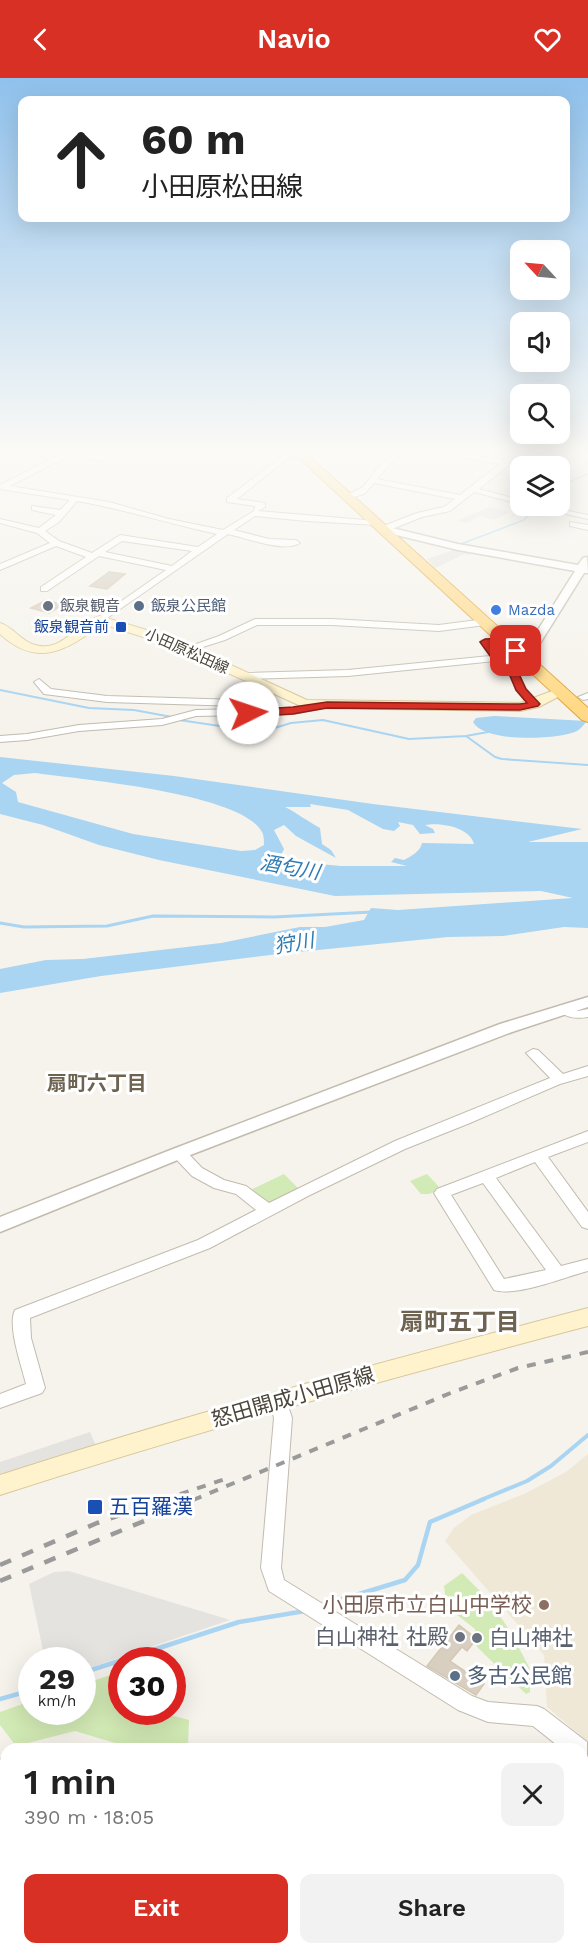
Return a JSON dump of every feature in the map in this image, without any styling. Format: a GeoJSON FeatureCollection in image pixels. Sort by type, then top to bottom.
{"type":"FeatureCollection","features":[{"type":"Feature","properties":{"kind":"highway"},"geometry":{"type":"LineString","coordinates":[[391,536],[588,717]]}},
{"type":"Feature","properties":{"kind":"main road"},"geometry":{"type":"LineString","coordinates":[[0,627],[25,646],[46,650],[61,647],[100,620]]}},
{"type":"Feature","properties":{"kind":"main road","name":"小田原松田線"},"geometry":{"type":"LineString","coordinates":[[100,620],[141,630],[188,649],[300,702],[327,705],[520,707],[534,704],[561,692]]}},
{"type":"Feature","properties":{"kind":"main road","name":"怒田開成小田原線"},"geometry":{"type":"LineString","coordinates":[[0,1485],[117,1447],[279,1401],[300,1392],[588,1317]]}},
{"type":"Feature","properties":{"kind":"street"},"geometry":{"type":"LineString","coordinates":[[46,536],[56,543],[95,554],[171,568]]}},
{"type":"Feature","properties":{"kind":"street"},"geometry":{"type":"LineString","coordinates":[[100,620],[171,568],[221,536]]}},
{"type":"Feature","properties":{"kind":"street"},"geometry":{"type":"LineString","coordinates":[[250,536],[263,542],[275,544],[296,543]]}},
{"type":"Feature","properties":{"kind":"street"},"geometry":{"type":"LineString","coordinates":[[416,536],[458,547],[586,566],[536,643],[511,646],[485,642],[497,658],[515,674],[521,690],[534,704]]}},
{"type":"Feature","properties":{"kind":"street"},"geometry":{"type":"LineString","coordinates":[[44,589],[120,538],[199,550]]}},
{"type":"Feature","properties":{"kind":"street"},"geometry":{"type":"LineString","coordinates":[[0,567],[56,543]]}},
{"type":"Feature","properties":{"kind":"street"},"geometry":{"type":"LineString","coordinates":[[188,649],[222,638],[255,622],[332,622],[439,628],[485,622]]}},
{"type":"Feature","properties":{"kind":"street"},"geometry":{"type":"LineString","coordinates":[[243,676],[348,673],[497,658]]}},
{"type":"Feature","properties":{"kind":"street"},"geometry":{"type":"LineString","coordinates":[[39,682],[48,692],[107,699],[291,705],[300,702]]}},
{"type":"Feature","properties":{"kind":"street"},"geometry":{"type":"LineString","coordinates":[[0,739],[79,728],[175,719],[196,713],[293,711],[327,705]]}},
{"type":"Feature","properties":{"kind":"street"},"geometry":{"type":"LineString","coordinates":[[0,1225],[179,1153],[506,1028],[588,1002]]}},
{"type":"Feature","properties":{"kind":"street"},"geometry":{"type":"LineString","coordinates":[[564,1009],[576,1015],[588,1013]]}},
{"type":"Feature","properties":{"kind":"street"},"geometry":{"type":"LineString","coordinates":[[533,1053],[560,1079]]}},
{"type":"Feature","properties":{"kind":"street"},"geometry":{"type":"LineString","coordinates":[[0,1401],[36,1388],[23,1338],[21,1315],[204,1244],[400,1145],[560,1079],[588,1071]]}},
{"type":"Feature","properties":{"kind":"street"},"geometry":{"type":"LineString","coordinates":[[587,1139],[538,1155],[442,1193],[500,1286],[518,1284],[588,1265]]}},
{"type":"Feature","properties":{"kind":"street"},"geometry":{"type":"LineString","coordinates":[[179,1153],[198,1172],[219,1184],[241,1190],[269,1211]]}},
{"type":"Feature","properties":{"kind":"street"},"geometry":{"type":"LineString","coordinates":[[538,1155],[588,1223]]}},
{"type":"Feature","properties":{"kind":"street"},"geometry":{"type":"LineString","coordinates":[[487,1177],[556,1272]]}},
{"type":"Feature","properties":{"kind":"street"},"geometry":{"type":"LineString","coordinates":[[279,1401],[282,1418],[273,1522],[272,1574],[279,1589],[465,1703],[488,1712],[537,1716],[571,1743]]}},
{"type":"Feature","properties":{"kind":"shaded area"},"geometry":{"type":"Polygon","coordinates":[[[454,550],[467,552],[472,557],[465,554],[435,568],[427,559],[454,550]]]}},
{"type":"Feature","properties":{"kind":"shaded area"},"geometry":{"type":"Polygon","coordinates":[[[90,1432],[96,1446],[0,1476],[0,1462],[90,1432]]]}},
{"type":"Feature","properties":{"kind":"shaded area","name":"小田原市立白山中学校"},"geometry":{"type":"Polygon","coordinates":[[[588,1454],[588,1742],[547,1707],[544,1655],[445,1541],[454,1528],[471,1515],[524,1494],[566,1472],[588,1454]]]}},
{"type":"Feature","properties":{"kind":"shaded area"},"geometry":{"type":"Polygon","coordinates":[[[69,1571],[230,1620],[151,1647],[108,1647],[108,1661],[96,1666],[96,1647],[42,1647],[29,1584],[54,1572],[69,1571]]]}},
{"type":"Feature","properties":{"kind":"green space"},"geometry":{"type":"Polygon","coordinates":[[[284,1174],[299,1189],[267,1208],[242,1194],[284,1174]]]}},
{"type":"Feature","properties":{"kind":"green space"},"geometry":{"type":"Polygon","coordinates":[[[427,1174],[441,1189],[429,1194],[421,1194],[410,1181],[427,1174]]]}},
{"type":"Feature","properties":{"kind":"green space"},"geometry":{"type":"Polygon","coordinates":[[[462,1573],[490,1601],[510,1631],[530,1669],[530,1692],[526,1694],[477,1647],[475,1629],[447,1607],[444,1586],[462,1573]]]}},
{"type":"Feature","properties":{"kind":"green space"},"geometry":{"type":"Polygon","coordinates":[[[108,1676],[108,1725],[186,1725],[186,1719],[189,1720],[188,1743],[115,1743],[75,1731],[28,1743],[14,1743],[0,1725],[0,1712],[18,1706],[18,1725],[96,1725],[96,1680],[108,1676]]]}},
{"type":"Feature","properties":{"kind":"water"},"geometry":{"type":"Polygon","coordinates":[[[494,716],[587,721],[577,731],[539,738],[491,734],[480,729],[473,722],[476,718],[494,716]]]}},
{"type":"Feature","properties":{"kind":"water"},"geometry":{"type":"Polygon","coordinates":[[[0,757],[174,776],[373,804],[582,829],[528,842],[588,842],[588,928],[564,927],[503,936],[448,937],[278,954],[101,976],[0,993],[0,969],[46,960],[83,959],[221,943],[300,927],[325,927],[364,920],[371,908],[398,910],[573,898],[541,891],[335,896],[159,860],[99,845],[43,825],[0,814],[0,757]],[[35,773],[14,775],[2,783],[16,792],[18,802],[133,834],[241,851],[255,850],[264,845],[262,832],[248,819],[224,807],[157,790],[35,773]],[[310,804],[311,807],[285,807],[320,828],[322,844],[331,850],[336,858],[296,836],[284,825],[274,830],[284,849],[281,855],[288,861],[341,866],[407,866],[391,862],[395,858],[404,860],[419,849],[422,843],[474,844],[467,833],[454,827],[438,824],[425,825],[433,829],[435,833],[420,834],[413,825],[398,822],[400,826],[394,831],[383,829],[348,810],[310,804]]]}},
{"type":"Feature","properties":{"kind":"building"},"geometry":{"type":"Polygon","coordinates":[[[109,572],[125,574],[107,589],[90,586],[109,572]]]}},
{"type":"Feature","properties":{"kind":"building","name":"飯泉観音"},"geometry":{"type":"Polygon","coordinates":[[[46,600],[63,605],[49,613],[31,608],[46,600]]]}},
{"type":"Feature","properties":{"kind":"building"},"geometry":{"type":"Polygon","coordinates":[[[459,1625],[473,1636],[470,1639],[474,1642],[467,1651],[462,1647],[450,1661],[484,1684],[476,1695],[427,1666],[459,1625]]]}},
{"type":"Feature","properties":{"kind":"waterway"},"geometry":{"type":"LineString","coordinates":[[461,544],[483,536]]}},
{"type":"Feature","properties":{"kind":"waterway"},"geometry":{"type":"LineString","coordinates":[[0,690],[89,708],[134,710],[172,717]]}},
{"type":"Feature","properties":{"kind":"waterway"},"geometry":{"type":"LineString","coordinates":[[179,720],[247,730],[268,730],[291,723],[323,720],[409,739],[466,736]]}},
{"type":"Feature","properties":{"kind":"waterway"},"geometry":{"type":"LineString","coordinates":[[466,736],[488,732]]}},
{"type":"Feature","properties":{"kind":"waterway"},"geometry":{"type":"LineString","coordinates":[[466,736],[495,757],[502,759],[588,765]]}},
{"type":"Feature","properties":{"kind":"waterway"},"geometry":{"type":"LineString","coordinates":[[0,923],[24,927],[107,926],[153,916],[274,917],[372,912]]}},
{"type":"Feature","properties":{"kind":"waterway"},"geometry":{"type":"LineString","coordinates":[[481,1500],[527,1481],[551,1466],[588,1435]]}},
{"type":"Feature","properties":{"kind":"waterway"},"geometry":{"type":"LineString","coordinates":[[320,1606],[405,1580],[418,1565],[430,1522],[484,1499]]}},
{"type":"Feature","properties":{"kind":"waterway"},"geometry":{"type":"LineString","coordinates":[[96,1668],[239,1622],[305,1611]]}},
{"type":"Feature","properties":{"kind":"waterway"},"geometry":{"type":"LineString","coordinates":[[0,1699],[18,1694]]}},
{"type":"Feature","properties":{"kind":"railway"},"geometry":{"type":"LineString","coordinates":[[193,1500],[453,1392],[518,1368],[588,1352]]}},
{"type":"Feature","properties":{"kind":"railway"},"geometry":{"type":"LineString","coordinates":[[163,1500],[228,1478]]}},
{"type":"Feature","properties":{"kind":"railway"},"geometry":{"type":"LineString","coordinates":[[0,1565],[97,1523],[167,1499]]}},
{"type":"Feature","properties":{"kind":"railway"},"geometry":{"type":"LineString","coordinates":[[0,1581],[197,1499]]}},
{"type":"Feature","properties":{"kind":"place","name":"飯泉観音"},"geometry":{"type":"Point","coordinates":[48,606]}},
{"type":"Feature","properties":{"kind":"place","name":"飯泉公民館"},"geometry":{"type":"Point","coordinates":[139,606]}},
{"type":"Feature","properties":{"kind":"place","name":"Mazda"},"geometry":{"type":"Point","coordinates":[496,610]}},
{"type":"Feature","properties":{"kind":"place","name":"飯泉観音前"},"geometry":{"type":"Point","coordinates":[121,627]}},
{"type":"Feature","properties":{"kind":"place","name":"五百羅漢"},"geometry":{"type":"Point","coordinates":[95,1507]}},
{"type":"Feature","properties":{"kind":"place","name":"小田原市立白山中学校"},"geometry":{"type":"Point","coordinates":[544,1605]}},
{"type":"Feature","properties":{"kind":"place","name":"白山神社 社殿"},"geometry":{"type":"Point","coordinates":[460,1637]}},
{"type":"Feature","properties":{"kind":"place","name":"白山神社"},"geometry":{"type":"Point","coordinates":[477,1638]}},
{"type":"Feature","properties":{"kind":"place","name":"多古公民館"},"geometry":{"type":"Point","coordinates":[455,1676]}},
{"type":"Feature","properties":{"kind":"district","name":"扇町六丁目"},"geometry":{"type":"Point","coordinates":[97,1083]}},
{"type":"Feature","properties":{"kind":"district","name":"扇町五丁目"},"geometry":{"type":"Point","coordinates":[460,1322]}},
{"type":"Feature","properties":{"kind":"route"},"geometry":{"type":"LineString","coordinates":[[248,713],[293,711],[327,705],[520,707],[534,704],[521,690],[515,674],[497,658],[485,642],[506,641],[516,651]]}},
{"type":"Feature","properties":{"kind":"water label","name":"酒匂川"},"geometry":{"type":"Point","coordinates":[290,867]}},
{"type":"Feature","properties":{"kind":"water label","name":"狩川"},"geometry":{"type":"Point","coordinates":[294,943]}}]}
